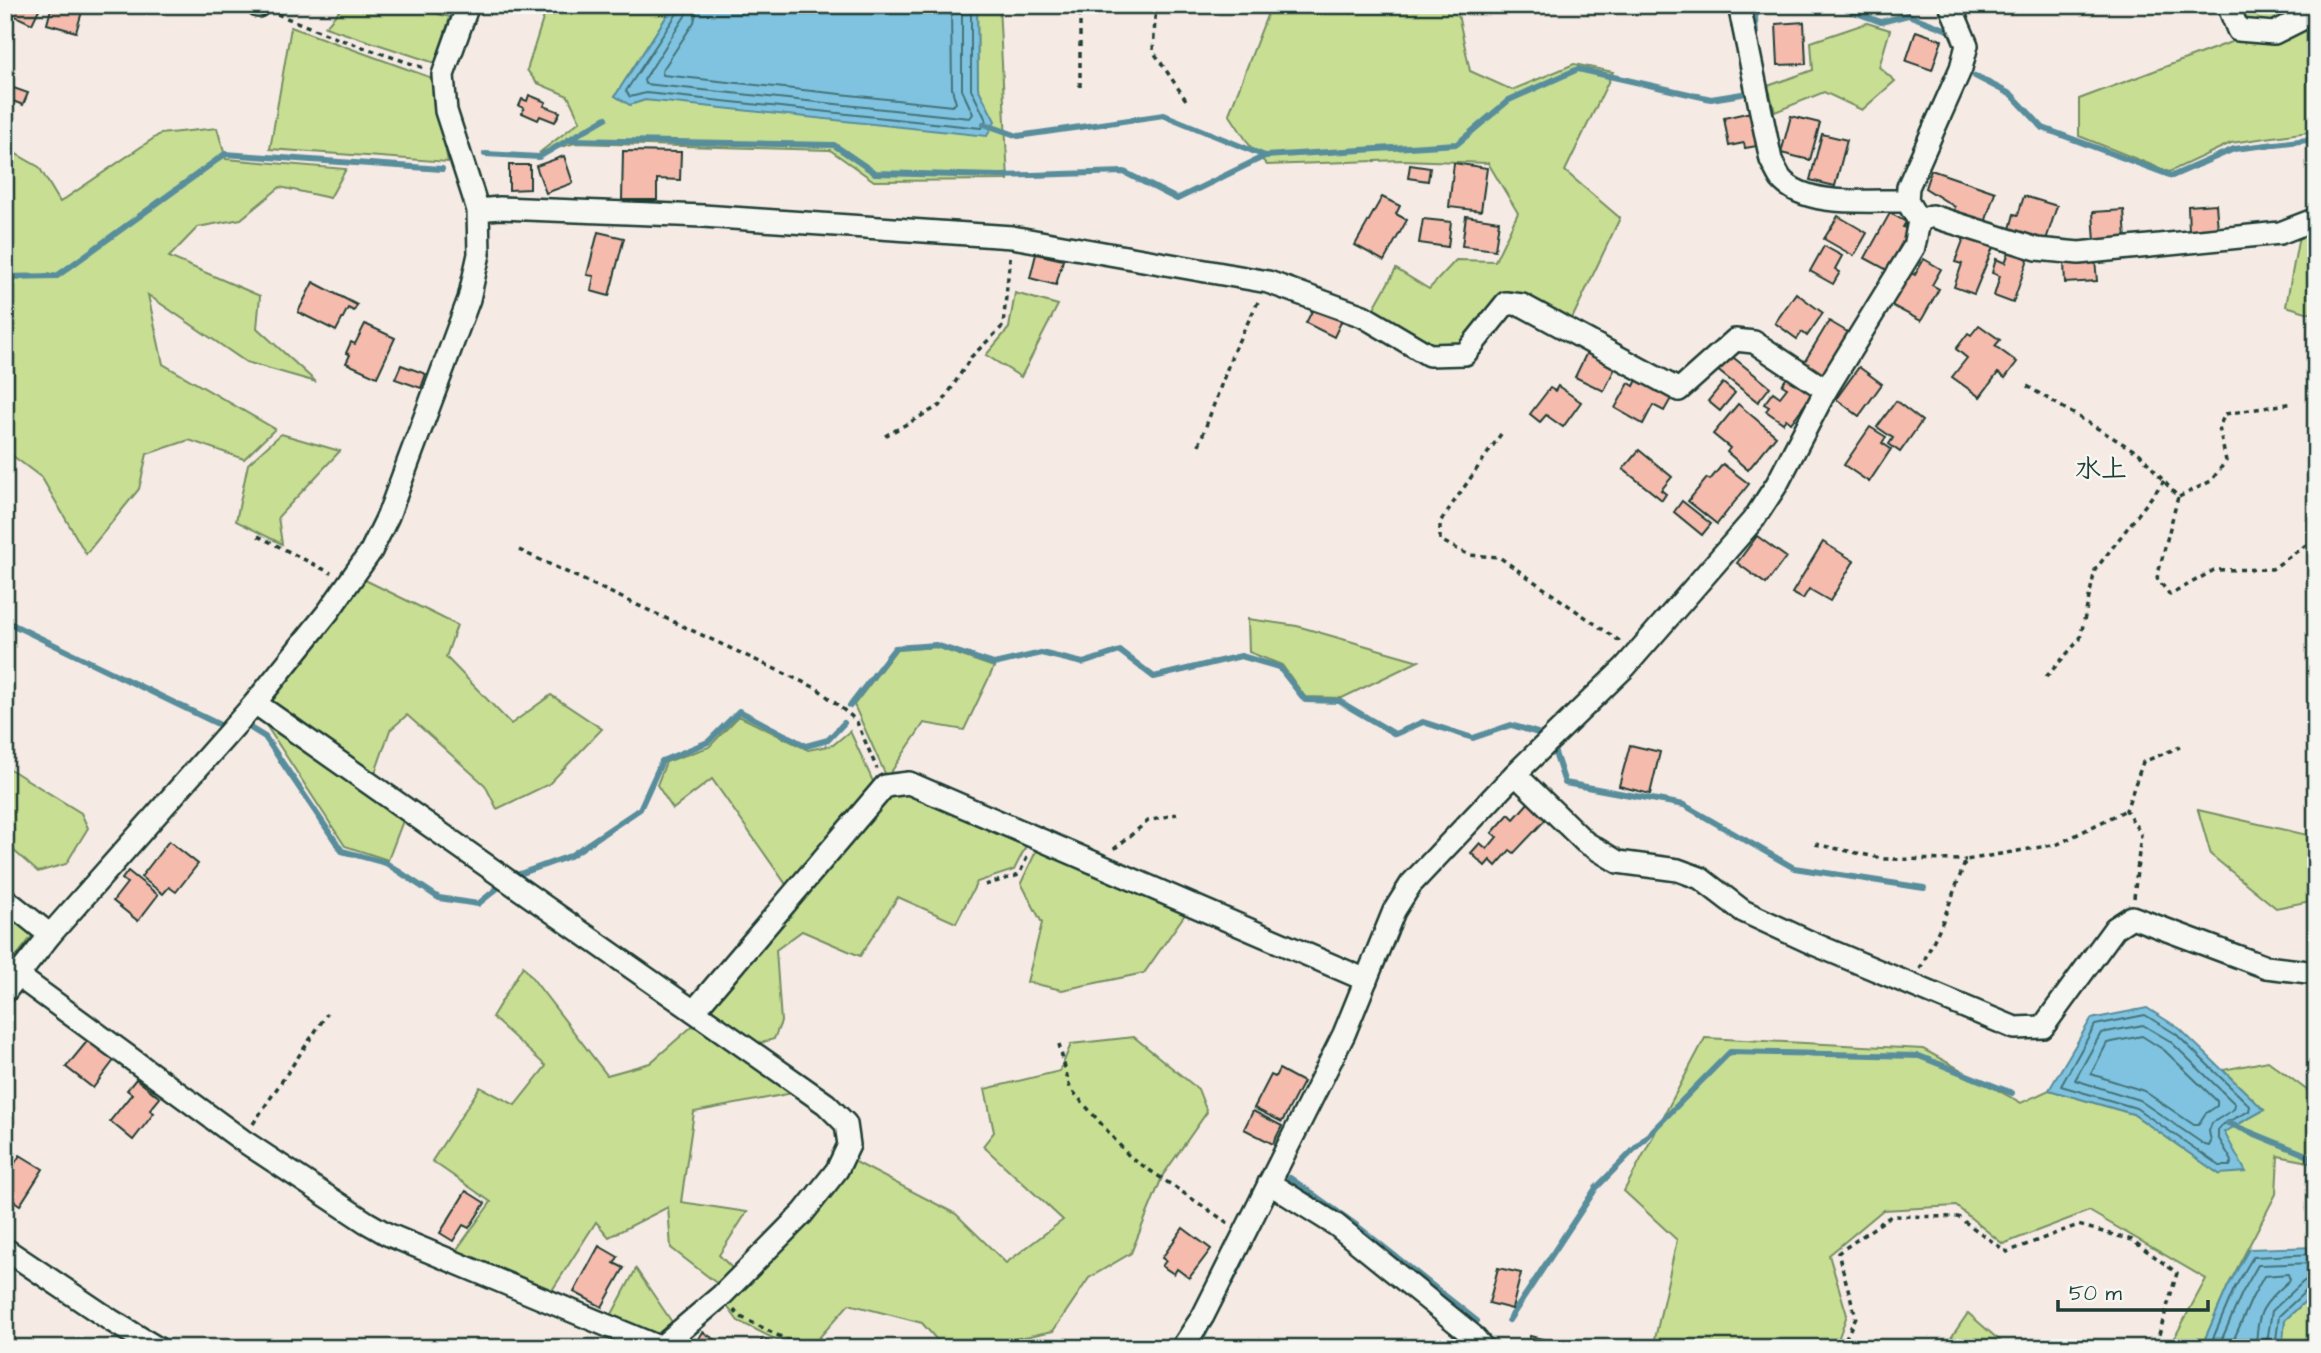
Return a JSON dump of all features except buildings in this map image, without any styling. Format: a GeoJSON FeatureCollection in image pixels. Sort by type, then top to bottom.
{"type":"FeatureCollection","features":[{"type":"Feature","properties":{"kind":"street"},"geometry":{"type":"LineString","coordinates":[[255,703],[826,1104],[846,1124],[849,1145],[837,1170],[803,1213],[722,1295],[661,1347],[387,1234],[11,984],[50,935],[255,703],[351,583],[388,516],[469,299],[479,254],[478,210],[446,111],[443,75],[468,5]]}},
{"type":"Feature","properties":{"kind":"street"},"geometry":{"type":"LineString","coordinates":[[1738,5],[1770,160],[1781,179],[1801,194],[1827,199],[1907,201]]}},
{"type":"Feature","properties":{"kind":"street"},"geometry":{"type":"LineString","coordinates":[[1182,1348],[1203,1316],[1344,1034],[1394,911],[1411,884],[1515,774],[1637,653],[1754,519],[1777,484],[1826,390],[1914,247],[1919,221],[1907,201],[1908,187],[1961,68],[1967,45],[1950,5]]}},
{"type":"Feature","properties":{"kind":"street"},"geometry":{"type":"LineString","coordinates":[[2228,5],[2238,30],[2274,33],[2316,12]]}},
{"type":"Feature","properties":{"kind":"street"},"geometry":{"type":"LineString","coordinates":[[478,210],[500,208],[703,216],[1012,237],[1268,282],[1363,316],[1429,355],[1465,354],[1506,303],[1522,305],[1679,390],[1735,340],[1754,342],[1826,390]]}},
{"type":"Feature","properties":{"kind":"street"},"geometry":{"type":"LineString","coordinates":[[1919,221],[1931,216],[2037,249],[2079,253],[2280,233],[2316,219]]}},
{"type":"Feature","properties":{"kind":"street"},"geometry":{"type":"LineString","coordinates":[[1515,774],[1584,842],[1618,862],[1678,870],[1700,878],[1743,911],[1814,944],[2015,1028],[2043,1027],[2115,928],[2132,917],[2266,967],[2316,973]]}},
{"type":"Feature","properties":{"kind":"street"},"geometry":{"type":"LineString","coordinates":[[694,1011],[885,786],[909,783],[1366,980]]}},
{"type":"Feature","properties":{"kind":"street"},"geometry":{"type":"LineString","coordinates":[[5,899],[50,935]]}},
{"type":"Feature","properties":{"kind":"street"},"geometry":{"type":"LineString","coordinates":[[1269,1183],[1336,1225],[1472,1335],[1483,1348]]}},
{"type":"Feature","properties":{"kind":"street"},"geometry":{"type":"LineString","coordinates":[[5,1248],[112,1321],[158,1348]]}},
{"type":"Feature","properties":{"kind":"path"},"geometry":{"type":"LineString","coordinates":[[1080,5],[1080,87]]}},
{"type":"Feature","properties":{"kind":"path"},"geometry":{"type":"LineString","coordinates":[[1156,5],[1153,51],[1186,100]]}},
{"type":"Feature","properties":{"kind":"path"},"geometry":{"type":"LineString","coordinates":[[1311,5],[1349,13],[1383,5]]}},
{"type":"Feature","properties":{"kind":"path"},"geometry":{"type":"LineString","coordinates":[[258,6],[336,38],[443,75]]}},
{"type":"Feature","properties":{"kind":"path"},"geometry":{"type":"LineString","coordinates":[[885,436],[941,405],[971,357],[1003,327],[1012,237]]}},
{"type":"Feature","properties":{"kind":"path"},"geometry":{"type":"LineString","coordinates":[[1199,444],[1234,350],[1268,282]]}},
{"type":"Feature","properties":{"kind":"path"},"geometry":{"type":"LineString","coordinates":[[2027,386],[2140,454],[2178,497]]}},
{"type":"Feature","properties":{"kind":"path"},"geometry":{"type":"LineString","coordinates":[[2294,403],[2225,414],[2219,427],[2226,461],[2211,481],[2178,497],[2157,578],[2170,595],[2214,570],[2272,569],[2316,538]]}},
{"type":"Feature","properties":{"kind":"path"},"geometry":{"type":"LineString","coordinates":[[1501,434],[1440,522],[1440,540],[1469,555],[1499,557],[1637,653]]}},
{"type":"Feature","properties":{"kind":"path"},"geometry":{"type":"LineString","coordinates":[[2046,677],[2080,639],[2095,569],[2164,481]]}},
{"type":"Feature","properties":{"kind":"path"},"geometry":{"type":"LineString","coordinates":[[258,536],[351,583]]}},
{"type":"Feature","properties":{"kind":"path"},"geometry":{"type":"LineString","coordinates":[[519,550],[818,689],[856,720],[885,786]]}},
{"type":"Feature","properties":{"kind":"path"},"geometry":{"type":"LineString","coordinates":[[1815,845],[1885,859],[1966,860],[2057,844],[2126,810],[2143,762],[2180,747]]}},
{"type":"Feature","properties":{"kind":"path"},"geometry":{"type":"LineString","coordinates":[[2126,810],[2141,834],[2132,917]]}},
{"type":"Feature","properties":{"kind":"path"},"geometry":{"type":"LineString","coordinates":[[1096,864],[1148,821],[1177,814]]}},
{"type":"Feature","properties":{"kind":"path"},"geometry":{"type":"LineString","coordinates":[[985,886],[1019,875],[1036,838]]}},
{"type":"Feature","properties":{"kind":"path"},"geometry":{"type":"LineString","coordinates":[[1913,984],[1942,923],[1966,860]]}},
{"type":"Feature","properties":{"kind":"path"},"geometry":{"type":"LineString","coordinates":[[242,1140],[327,1014]]}},
{"type":"Feature","properties":{"kind":"path"},"geometry":{"type":"LineString","coordinates":[[1059,1044],[1070,1088],[1130,1157],[1244,1234]]}},
{"type":"Feature","properties":{"kind":"path"},"geometry":{"type":"LineString","coordinates":[[1841,1348],[1856,1317],[1838,1254],[1891,1216],[1958,1217],[2007,1252],[2078,1225],[2132,1240],[2177,1273],[2155,1348]]}},
{"type":"Feature","properties":{"kind":"path"},"geometry":{"type":"LineString","coordinates":[[722,1295],[739,1316],[803,1348]]}},
{"type":"Feature","properties":{"kind":"path"},"geometry":{"type":"LineString","coordinates":[[270,1340],[280,1348]]}},
{"type":"Feature","properties":{"kind":"green space"},"geometry":{"type":"Polygon","coordinates":[[[344,5],[402,5],[450,17],[435,63],[325,27],[344,5]]]}},
{"type":"Feature","properties":{"kind":"green space"},"geometry":{"type":"Polygon","coordinates":[[[550,5],[674,5],[615,96],[630,105],[645,100],[994,121],[978,88],[977,5],[999,5],[1008,180],[874,181],[830,150],[575,143],[539,153],[580,121],[568,96],[537,83],[527,70],[550,5]]]}},
{"type":"Feature","properties":{"kind":"green space"},"geometry":{"type":"Polygon","coordinates":[[[1271,5],[1456,5],[1470,71],[1512,90],[1574,64],[1613,72],[1565,171],[1620,218],[1569,325],[1511,294],[1461,347],[1431,347],[1371,313],[1396,269],[1429,289],[1456,260],[1495,261],[1518,213],[1488,163],[1402,160],[1267,165],[1252,149],[1229,114],[1271,5]]]}},
{"type":"Feature","properties":{"kind":"green space"},"geometry":{"type":"Polygon","coordinates":[[[2234,5],[2316,5],[2316,131],[2231,143],[2169,172],[2079,136],[2079,99],[2234,41],[2234,5]]]}},
{"type":"Feature","properties":{"kind":"green space"},"geometry":{"type":"Polygon","coordinates":[[[1867,23],[1890,30],[1879,67],[1895,81],[1862,110],[1824,92],[1775,112],[1768,86],[1813,70],[1811,42],[1867,23]]]}},
{"type":"Feature","properties":{"kind":"green space"},"geometry":{"type":"Polygon","coordinates":[[[291,27],[432,78],[448,162],[270,149],[291,27]]]}},
{"type":"Feature","properties":{"kind":"green space"},"geometry":{"type":"Polygon","coordinates":[[[217,128],[226,159],[346,169],[330,198],[280,187],[241,219],[198,227],[169,257],[260,296],[257,328],[316,382],[246,362],[148,295],[163,364],[275,429],[244,459],[189,440],[147,454],[139,489],[86,554],[42,478],[5,450],[5,158],[9,150],[39,167],[60,202],[160,134],[217,128]]]}},
{"type":"Feature","properties":{"kind":"green space"},"geometry":{"type":"Polygon","coordinates":[[[2316,226],[2316,315],[2286,306],[2299,236],[2316,226]]]}},
{"type":"Feature","properties":{"kind":"green space"},"geometry":{"type":"Polygon","coordinates":[[[1015,293],[1058,305],[1021,377],[986,355],[1009,328],[1015,293]]]}},
{"type":"Feature","properties":{"kind":"green space"},"geometry":{"type":"Polygon","coordinates":[[[281,434],[340,451],[278,517],[282,544],[236,521],[248,464],[281,434]]]}},
{"type":"Feature","properties":{"kind":"green space"},"geometry":{"type":"Polygon","coordinates":[[[361,578],[457,625],[446,657],[511,724],[551,695],[602,729],[549,784],[497,809],[485,785],[407,715],[390,730],[374,776],[267,700],[361,578]]]}},
{"type":"Feature","properties":{"kind":"green space"},"geometry":{"type":"Polygon","coordinates":[[[1248,619],[1297,626],[1419,661],[1342,698],[1305,697],[1282,665],[1249,652],[1248,619]]]}},
{"type":"Feature","properties":{"kind":"green space"},"geometry":{"type":"Polygon","coordinates":[[[936,647],[994,667],[964,730],[924,723],[887,778],[854,705],[896,650],[936,647]]]}},
{"type":"Feature","properties":{"kind":"green space"},"geometry":{"type":"Polygon","coordinates":[[[739,716],[808,750],[833,745],[850,731],[876,788],[790,890],[712,779],[673,809],[657,785],[666,762],[709,747],[739,716]]]}},
{"type":"Feature","properties":{"kind":"green space"},"geometry":{"type":"Polygon","coordinates":[[[262,719],[404,818],[388,860],[345,846],[262,719]]]}},
{"type":"Feature","properties":{"kind":"green space"},"geometry":{"type":"Polygon","coordinates":[[[5,766],[81,813],[88,828],[66,864],[38,872],[5,843],[5,766]]]}},
{"type":"Feature","properties":{"kind":"green space"},"geometry":{"type":"Polygon","coordinates":[[[906,791],[1028,842],[1014,870],[977,882],[956,923],[898,897],[860,956],[802,931],[776,950],[781,1022],[774,1039],[753,1045],[705,1011],[887,794],[906,791]]]}},
{"type":"Feature","properties":{"kind":"green space"},"geometry":{"type":"Polygon","coordinates":[[[2198,810],[2316,837],[2316,900],[2276,908],[2211,855],[2198,810]]]}},
{"type":"Feature","properties":{"kind":"green space"},"geometry":{"type":"Polygon","coordinates":[[[1038,847],[1188,910],[1144,973],[1062,990],[1027,982],[1042,923],[1021,883],[1038,847]]]}},
{"type":"Feature","properties":{"kind":"green space"},"geometry":{"type":"Polygon","coordinates":[[[5,909],[35,932],[5,971],[5,909]]]}},
{"type":"Feature","properties":{"kind":"green space"},"geometry":{"type":"Polygon","coordinates":[[[523,966],[607,1075],[650,1063],[697,1022],[798,1092],[694,1112],[681,1202],[747,1212],[719,1255],[735,1271],[719,1285],[671,1248],[668,1207],[609,1237],[596,1222],[551,1292],[455,1252],[491,1202],[432,1161],[480,1087],[515,1105],[546,1066],[492,1017],[523,966]]]}},
{"type":"Feature","properties":{"kind":"green space"},"geometry":{"type":"Polygon","coordinates":[[[1134,1037],[1198,1089],[1207,1112],[1163,1175],[1131,1253],[1089,1278],[1053,1331],[972,1348],[944,1348],[922,1323],[849,1304],[810,1348],[793,1348],[738,1321],[724,1302],[850,1159],[956,1214],[1006,1263],[1063,1220],[983,1146],[994,1132],[985,1089],[1060,1071],[1071,1044],[1134,1037]]]}},
{"type":"Feature","properties":{"kind":"green space"},"geometry":{"type":"Polygon","coordinates":[[[1705,1038],[1923,1049],[2021,1103],[2049,1090],[2133,1114],[2219,1174],[2224,1132],[2264,1110],[2223,1070],[2268,1061],[2316,1097],[2316,1167],[2314,1163],[2278,1156],[2276,1194],[2228,1286],[2201,1348],[2169,1348],[2206,1279],[2089,1211],[2003,1244],[1956,1206],[1883,1210],[1829,1255],[1847,1315],[1835,1348],[1653,1348],[1677,1240],[1624,1191],[1705,1038]]]}},
{"type":"Feature","properties":{"kind":"green space"},"geometry":{"type":"Polygon","coordinates":[[[636,1269],[674,1325],[662,1336],[611,1316],[636,1269]]]}},
{"type":"Feature","properties":{"kind":"green space"},"geometry":{"type":"Polygon","coordinates":[[[2316,1291],[2316,1348],[2282,1348],[2285,1320],[2316,1291]]]}},
{"type":"Feature","properties":{"kind":"green space"},"geometry":{"type":"Polygon","coordinates":[[[1968,1313],[2008,1348],[1944,1348],[1968,1313]]]}},
{"type":"Feature","properties":{"kind":"water"},"geometry":{"type":"Polygon","coordinates":[[[674,5],[977,5],[978,88],[995,121],[987,136],[645,100],[630,105],[615,96],[674,5]]]}},
{"type":"Feature","properties":{"kind":"water"},"geometry":{"type":"Polygon","coordinates":[[[2147,1008],[2180,1029],[2264,1110],[2224,1132],[2246,1172],[2219,1174],[2133,1114],[2049,1090],[2091,1019],[2147,1008]]]}},
{"type":"Feature","properties":{"kind":"water"},"geometry":{"type":"Polygon","coordinates":[[[2316,1247],[2316,1291],[2285,1320],[2282,1348],[2201,1348],[2228,1286],[2249,1249],[2316,1247]]]}},
{"type":"Feature","properties":{"kind":"waterway"},"geometry":{"type":"LineString","coordinates":[[1756,39],[1755,16],[1763,5]]}},
{"type":"Feature","properties":{"kind":"waterway"},"geometry":{"type":"LineString","coordinates":[[1835,5],[1881,22],[1908,15],[1953,32]]}},
{"type":"Feature","properties":{"kind":"waterway"},"geometry":{"type":"LineString","coordinates":[[984,124],[1018,136],[1164,115],[1265,156],[1457,144],[1509,100],[1578,69],[1711,99],[1742,94]]}},
{"type":"Feature","properties":{"kind":"waterway"},"geometry":{"type":"LineString","coordinates":[[1975,76],[2012,95],[2043,128],[2172,176],[2234,149],[2316,139]]}},
{"type":"Feature","properties":{"kind":"waterway"},"geometry":{"type":"LineString","coordinates":[[485,154],[539,157],[606,118]]}},
{"type":"Feature","properties":{"kind":"waterway"},"geometry":{"type":"LineString","coordinates":[[568,140],[834,145],[875,173],[1000,176],[1124,172],[1177,199],[1265,156]]}},
{"type":"Feature","properties":{"kind":"waterway"},"geometry":{"type":"LineString","coordinates":[[5,277],[57,276],[225,154],[442,169]]}},
{"type":"Feature","properties":{"kind":"waterway"},"geometry":{"type":"LineString","coordinates":[[5,621],[218,724]]}},
{"type":"Feature","properties":{"kind":"waterway"},"geometry":{"type":"LineString","coordinates":[[850,706],[895,648],[936,645],[994,664],[1041,653],[1083,663],[1120,651],[1154,677],[1241,656],[1279,667],[1305,700],[1339,701],[1395,734],[1423,722],[1473,738],[1511,725],[1541,734]]}},
{"type":"Feature","properties":{"kind":"waterway"},"geometry":{"type":"LineString","coordinates":[[514,876],[570,856],[640,809],[662,761],[708,742],[739,711],[806,746],[828,740],[844,723]]}},
{"type":"Feature","properties":{"kind":"waterway"},"geometry":{"type":"LineString","coordinates":[[247,726],[265,737],[342,851],[386,863],[439,898],[478,904],[499,887]]}},
{"type":"Feature","properties":{"kind":"waterway"},"geometry":{"type":"LineString","coordinates":[[1555,753],[1565,783],[1684,805],[1794,868],[1924,888]]}},
{"type":"Feature","properties":{"kind":"waterway"},"geometry":{"type":"LineString","coordinates":[[1509,1320],[1596,1188],[1730,1052],[1919,1056],[2012,1093]]}},
{"type":"Feature","properties":{"kind":"waterway"},"geometry":{"type":"LineString","coordinates":[[2228,1123],[2309,1156],[2316,1152]]}},
{"type":"Feature","properties":{"kind":"waterway"},"geometry":{"type":"LineString","coordinates":[[2309,1156],[2316,1174]]}},
{"type":"Feature","properties":{"kind":"waterway"},"geometry":{"type":"LineString","coordinates":[[1290,1178],[1356,1225],[1477,1321]]}},
{"type":"Feature","properties":{"kind":"waterway"},"geometry":{"type":"LineString","coordinates":[[1197,1348],[1243,1260]]}},
{"type":"Feature","properties":{"kind":"district","name":"水上"},"geometry":{"type":"Point","coordinates":[2101,468]}}]}
